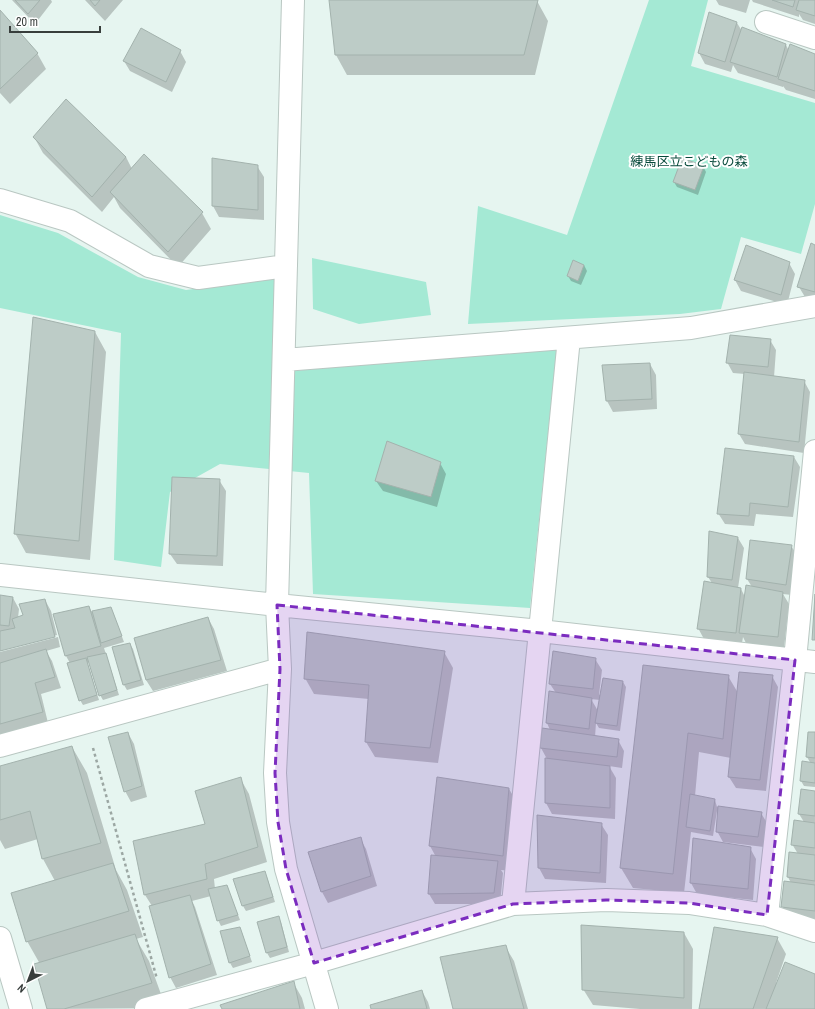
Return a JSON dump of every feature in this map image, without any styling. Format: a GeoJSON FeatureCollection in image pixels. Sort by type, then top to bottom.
{"type":"FeatureCollection","features":[{"type":"Feature","properties":{"kind":"street"},"geometry":{"type":"LineString","coordinates":[[293,0],[278,605],[280,668],[275,773],[278,822],[286,869],[327,1009]]}},
{"type":"Feature","properties":{"kind":"street"},"geometry":{"type":"LineString","coordinates":[[766,22],[815,38]]}},
{"type":"Feature","properties":{"kind":"street"},"geometry":{"type":"LineString","coordinates":[[0,200],[70,221],[150,266],[198,278],[286,266]]}},
{"type":"Feature","properties":{"kind":"street"},"geometry":{"type":"LineString","coordinates":[[284,360],[691,328],[815,306]]}},
{"type":"Feature","properties":{"kind":"street"},"geometry":{"type":"LineString","coordinates":[[513,904],[569,338]]}},
{"type":"Feature","properties":{"kind":"street"},"geometry":{"type":"LineString","coordinates":[[767,915],[805,661],[815,451]]}},
{"type":"Feature","properties":{"kind":"street"},"geometry":{"type":"LineString","coordinates":[[0,575],[278,605],[540,630],[805,661]]}},
{"type":"Feature","properties":{"kind":"street"},"geometry":{"type":"LineString","coordinates":[[0,746],[280,668]]}},
{"type":"Feature","properties":{"kind":"street"},"geometry":{"type":"LineString","coordinates":[[155,1006],[314,963],[513,904],[606,900],[689,903],[767,915],[815,931]]}},
{"type":"Feature","properties":{"kind":"street"},"geometry":{"type":"LineString","coordinates":[[0,938],[21,1009]]}},
{"type":"Feature","properties":{"kind":"path"},"geometry":{"type":"LineString","coordinates":[[86,723],[155,1006]]}},
{"type":"Feature","properties":{"kind":"highlighted area"},"geometry":{"type":"Polygon","coordinates":[[[277,605],[795,660],[767,915],[689,903],[606,900],[513,904],[314,963],[286,869],[278,822],[275,773],[280,669],[277,605]]]}},
{"type":"Feature","properties":{"kind":"green space","name":"練馬区立こどもの森"},"geometry":{"type":"Polygon","coordinates":[[[649,0],[708,0],[691,66],[815,103],[815,204],[801,254],[741,237],[721,309],[680,314],[468,324],[478,206],[567,235],[649,0]]]}},
{"type":"Feature","properties":{"kind":"green space"},"geometry":{"type":"Polygon","coordinates":[[[0,215],[58,233],[138,277],[186,290],[275,278],[272,373],[557,346],[530,608],[313,594],[309,473],[220,464],[170,492],[161,567],[114,560],[121,333],[0,308],[0,215]]]}},
{"type":"Feature","properties":{"kind":"green space"},"geometry":{"type":"Polygon","coordinates":[[[312,258],[426,282],[431,315],[359,324],[313,309],[312,258]]]}},
{"type":"Feature","properties":{"kind":"building"},"geometry":{"type":"Polygon","coordinates":[[[15,0],[40,0],[28,14],[15,0]]]}},
{"type":"Feature","properties":{"kind":"building"},"geometry":{"type":"Polygon","coordinates":[[[90,0],[100,0],[95,6],[90,0]]]}},
{"type":"Feature","properties":{"kind":"building"},"geometry":{"type":"Polygon","coordinates":[[[329,0],[538,0],[524,55],[335,55],[329,0]]]}},
{"type":"Feature","properties":{"kind":"building"},"geometry":{"type":"Polygon","coordinates":[[[772,0],[795,0],[793,7],[772,0]]]}},
{"type":"Feature","properties":{"kind":"building"},"geometry":{"type":"Polygon","coordinates":[[[799,0],[815,0],[815,16],[796,10],[799,0]]]}},
{"type":"Feature","properties":{"kind":"building"},"geometry":{"type":"Polygon","coordinates":[[[0,10],[38,53],[0,89],[0,10]]]}},
{"type":"Feature","properties":{"kind":"building"},"geometry":{"type":"Polygon","coordinates":[[[709,12],[737,22],[725,62],[698,53],[709,12]]]}},
{"type":"Feature","properties":{"kind":"building"},"geometry":{"type":"Polygon","coordinates":[[[742,27],[786,44],[777,77],[730,62],[742,27]]]}},
{"type":"Feature","properties":{"kind":"building"},"geometry":{"type":"Polygon","coordinates":[[[141,28],[181,50],[166,82],[123,61],[141,28]]]}},
{"type":"Feature","properties":{"kind":"building"},"geometry":{"type":"Polygon","coordinates":[[[790,44],[815,54],[815,91],[778,79],[790,44]]]}},
{"type":"Feature","properties":{"kind":"building"},"geometry":{"type":"Polygon","coordinates":[[[66,99],[126,157],[92,197],[33,137],[66,99]]]}},
{"type":"Feature","properties":{"kind":"building"},"geometry":{"type":"Polygon","coordinates":[[[144,154],[203,212],[168,252],[110,192],[144,154]]]}},
{"type":"Feature","properties":{"kind":"building"},"geometry":{"type":"Polygon","coordinates":[[[212,158],[258,165],[258,210],[212,206],[212,158]]]}},
{"type":"Feature","properties":{"kind":"building"},"geometry":{"type":"Polygon","coordinates":[[[682,158],[704,166],[695,190],[673,182],[682,158]]]}},
{"type":"Feature","properties":{"kind":"building"},"geometry":{"type":"Polygon","coordinates":[[[811,243],[815,245],[815,292],[797,287],[811,243]]]}},
{"type":"Feature","properties":{"kind":"building"},"geometry":{"type":"Polygon","coordinates":[[[746,245],[790,262],[781,295],[734,280],[746,245]]]}},
{"type":"Feature","properties":{"kind":"building"},"geometry":{"type":"Polygon","coordinates":[[[573,260],[584,265],[578,281],[567,276],[573,260]]]}},
{"type":"Feature","properties":{"kind":"building"},"geometry":{"type":"Polygon","coordinates":[[[33,317],[95,331],[79,541],[14,534],[33,317]]]}},
{"type":"Feature","properties":{"kind":"building"},"geometry":{"type":"Polygon","coordinates":[[[730,335],[771,339],[768,367],[726,363],[730,335]]]}},
{"type":"Feature","properties":{"kind":"building"},"geometry":{"type":"Polygon","coordinates":[[[650,363],[652,399],[606,401],[602,365],[650,363]]]}},
{"type":"Feature","properties":{"kind":"building"},"geometry":{"type":"Polygon","coordinates":[[[744,372],[805,380],[799,442],[738,434],[744,372]]]}},
{"type":"Feature","properties":{"kind":"building"},"geometry":{"type":"Polygon","coordinates":[[[387,441],[441,462],[431,497],[375,481],[387,441]]]}},
{"type":"Feature","properties":{"kind":"building"},"geometry":{"type":"Polygon","coordinates":[[[725,448],[794,456],[788,507],[750,503],[749,516],[717,514],[725,448]]]}},
{"type":"Feature","properties":{"kind":"building"},"geometry":{"type":"Polygon","coordinates":[[[172,477],[220,479],[217,556],[169,554],[172,477]]]}},
{"type":"Feature","properties":{"kind":"building"},"geometry":{"type":"Polygon","coordinates":[[[709,531],[738,537],[732,580],[707,577],[709,531]]]}},
{"type":"Feature","properties":{"kind":"building"},"geometry":{"type":"Polygon","coordinates":[[[750,540],[792,545],[786,585],[746,579],[750,540]]]}},
{"type":"Feature","properties":{"kind":"building"},"geometry":{"type":"Polygon","coordinates":[[[704,581],[741,588],[736,633],[697,629],[704,581]]]}},
{"type":"Feature","properties":{"kind":"building"},"geometry":{"type":"Polygon","coordinates":[[[746,585],[783,592],[778,637],[739,633],[746,585]]]}},
{"type":"Feature","properties":{"kind":"building"},"geometry":{"type":"Polygon","coordinates":[[[815,594],[815,640],[812,640],[815,594]]]}},
{"type":"Feature","properties":{"kind":"building"},"geometry":{"type":"Polygon","coordinates":[[[0,595],[13,597],[9,626],[0,625],[0,595]]]}},
{"type":"Feature","properties":{"kind":"building"},"geometry":{"type":"Polygon","coordinates":[[[45,599],[55,637],[0,651],[0,631],[15,628],[12,619],[23,615],[19,604],[45,599]]]}},
{"type":"Feature","properties":{"kind":"building"},"geometry":{"type":"Polygon","coordinates":[[[89,606],[101,646],[65,656],[53,614],[89,606]]]}},
{"type":"Feature","properties":{"kind":"building"},"geometry":{"type":"Polygon","coordinates":[[[111,607],[122,636],[101,643],[92,611],[111,607]]]}},
{"type":"Feature","properties":{"kind":"building"},"geometry":{"type":"Polygon","coordinates":[[[208,617],[221,660],[146,680],[134,638],[208,617]]]}},
{"type":"Feature","properties":{"kind":"building"},"geometry":{"type":"Polygon","coordinates":[[[307,632],[445,651],[430,748],[365,742],[369,685],[304,679],[307,632]]]}},
{"type":"Feature","properties":{"kind":"building"},"geometry":{"type":"Polygon","coordinates":[[[130,643],[141,680],[123,685],[112,647],[130,643]]]}},
{"type":"Feature","properties":{"kind":"building"},"geometry":{"type":"Polygon","coordinates":[[[46,649],[55,677],[35,683],[43,712],[0,724],[0,663],[46,649]]]}},
{"type":"Feature","properties":{"kind":"building"},"geometry":{"type":"Polygon","coordinates":[[[553,651],[596,658],[593,689],[549,684],[553,651]]]}},
{"type":"Feature","properties":{"kind":"building"},"geometry":{"type":"Polygon","coordinates":[[[106,653],[117,690],[99,696],[87,657],[106,653]]]}},
{"type":"Feature","properties":{"kind":"building"},"geometry":{"type":"Polygon","coordinates":[[[86,658],[97,695],[79,701],[67,663],[86,658]]]}},
{"type":"Feature","properties":{"kind":"building"},"geometry":{"type":"Polygon","coordinates":[[[643,665],[729,675],[723,739],[688,733],[673,874],[620,868],[643,665]]]}},
{"type":"Feature","properties":{"kind":"building"},"geometry":{"type":"Polygon","coordinates":[[[739,672],[773,675],[760,780],[728,777],[739,672]]]}},
{"type":"Feature","properties":{"kind":"building"},"geometry":{"type":"Polygon","coordinates":[[[603,678],[623,681],[617,726],[595,723],[603,678]]]}},
{"type":"Feature","properties":{"kind":"building"},"geometry":{"type":"Polygon","coordinates":[[[549,691],[592,698],[589,729],[546,723],[549,691]]]}},
{"type":"Feature","properties":{"kind":"building"},"geometry":{"type":"Polygon","coordinates":[[[542,728],[619,739],[617,757],[540,748],[542,728]]]}},
{"type":"Feature","properties":{"kind":"building"},"geometry":{"type":"Polygon","coordinates":[[[128,732],[142,786],[124,792],[108,737],[128,732]]]}},
{"type":"Feature","properties":{"kind":"building"},"geometry":{"type":"Polygon","coordinates":[[[808,732],[815,732],[815,758],[806,757],[808,732]]]}},
{"type":"Feature","properties":{"kind":"building"},"geometry":{"type":"Polygon","coordinates":[[[72,746],[101,843],[42,859],[30,811],[0,820],[0,766],[72,746]]]}},
{"type":"Feature","properties":{"kind":"building"},"geometry":{"type":"Polygon","coordinates":[[[545,758],[610,766],[610,808],[545,803],[545,758]]]}},
{"type":"Feature","properties":{"kind":"building"},"geometry":{"type":"Polygon","coordinates":[[[802,761],[815,763],[815,783],[800,781],[802,761]]]}},
{"type":"Feature","properties":{"kind":"building"},"geometry":{"type":"Polygon","coordinates":[[[241,777],[258,847],[205,864],[207,879],[144,895],[133,841],[205,824],[195,791],[241,777]]]}},
{"type":"Feature","properties":{"kind":"building"},"geometry":{"type":"Polygon","coordinates":[[[437,777],[509,788],[503,856],[429,846],[437,777]]]}},
{"type":"Feature","properties":{"kind":"building"},"geometry":{"type":"Polygon","coordinates":[[[801,789],[815,791],[815,816],[798,814],[801,789]]]}},
{"type":"Feature","properties":{"kind":"building"},"geometry":{"type":"Polygon","coordinates":[[[690,794],[715,799],[710,831],[686,827],[690,794]]]}},
{"type":"Feature","properties":{"kind":"building"},"geometry":{"type":"Polygon","coordinates":[[[718,806],[762,812],[758,837],[716,832],[718,806]]]}},
{"type":"Feature","properties":{"kind":"building"},"geometry":{"type":"Polygon","coordinates":[[[537,815],[602,823],[600,873],[538,868],[537,815]]]}},
{"type":"Feature","properties":{"kind":"building"},"geometry":{"type":"Polygon","coordinates":[[[794,820],[815,823],[815,848],[791,845],[794,820]]]}},
{"type":"Feature","properties":{"kind":"building"},"geometry":{"type":"Polygon","coordinates":[[[361,837],[371,876],[321,892],[308,852],[361,837]]]}},
{"type":"Feature","properties":{"kind":"building"},"geometry":{"type":"Polygon","coordinates":[[[693,838],[751,847],[748,889],[690,883],[693,838]]]}},
{"type":"Feature","properties":{"kind":"building"},"geometry":{"type":"Polygon","coordinates":[[[789,852],[815,855],[815,881],[787,877],[789,852]]]}},
{"type":"Feature","properties":{"kind":"building"},"geometry":{"type":"Polygon","coordinates":[[[431,855],[498,861],[494,893],[428,894],[431,855]]]}},
{"type":"Feature","properties":{"kind":"building"},"geometry":{"type":"Polygon","coordinates":[[[113,863],[129,911],[26,942],[11,893],[113,863]]]}},
{"type":"Feature","properties":{"kind":"building"},"geometry":{"type":"Polygon","coordinates":[[[265,871],[273,897],[242,906],[233,879],[265,871]]]}},
{"type":"Feature","properties":{"kind":"building"},"geometry":{"type":"Polygon","coordinates":[[[784,881],[815,885],[815,911],[781,907],[784,881]]]}},
{"type":"Feature","properties":{"kind":"building"},"geometry":{"type":"Polygon","coordinates":[[[227,885],[238,915],[217,921],[208,889],[227,885]]]}},
{"type":"Feature","properties":{"kind":"building"},"geometry":{"type":"Polygon","coordinates":[[[190,895],[211,964],[169,978],[149,906],[190,895]]]}},
{"type":"Feature","properties":{"kind":"building"},"geometry":{"type":"Polygon","coordinates":[[[279,916],[287,947],[266,953],[257,922],[279,916]]]}},
{"type":"Feature","properties":{"kind":"building"},"geometry":{"type":"Polygon","coordinates":[[[581,925],[684,932],[684,998],[582,990],[581,925]]]}},
{"type":"Feature","properties":{"kind":"building"},"geometry":{"type":"Polygon","coordinates":[[[240,927],[250,956],[229,963],[220,931],[240,927]]]}},
{"type":"Feature","properties":{"kind":"building"},"geometry":{"type":"Polygon","coordinates":[[[714,927],[778,937],[753,1009],[699,1009],[714,927]]]}},
{"type":"Feature","properties":{"kind":"building"},"geometry":{"type":"Polygon","coordinates":[[[135,934],[152,983],[64,1009],[47,1009],[34,964],[135,934]]]}},
{"type":"Feature","properties":{"kind":"building"},"geometry":{"type":"Polygon","coordinates":[[[506,945],[524,1009],[453,1009],[440,957],[506,945]]]}},
{"type":"Feature","properties":{"kind":"building"},"geometry":{"type":"Polygon","coordinates":[[[785,962],[815,974],[815,1009],[766,1009],[785,962]]]}},
{"type":"Feature","properties":{"kind":"building"},"geometry":{"type":"Polygon","coordinates":[[[294,981],[300,1009],[222,1009],[220,1005],[294,981]]]}},
{"type":"Feature","properties":{"kind":"building"},"geometry":{"type":"Polygon","coordinates":[[[422,990],[427,1009],[371,1009],[370,1005],[422,990]]]}}]}
